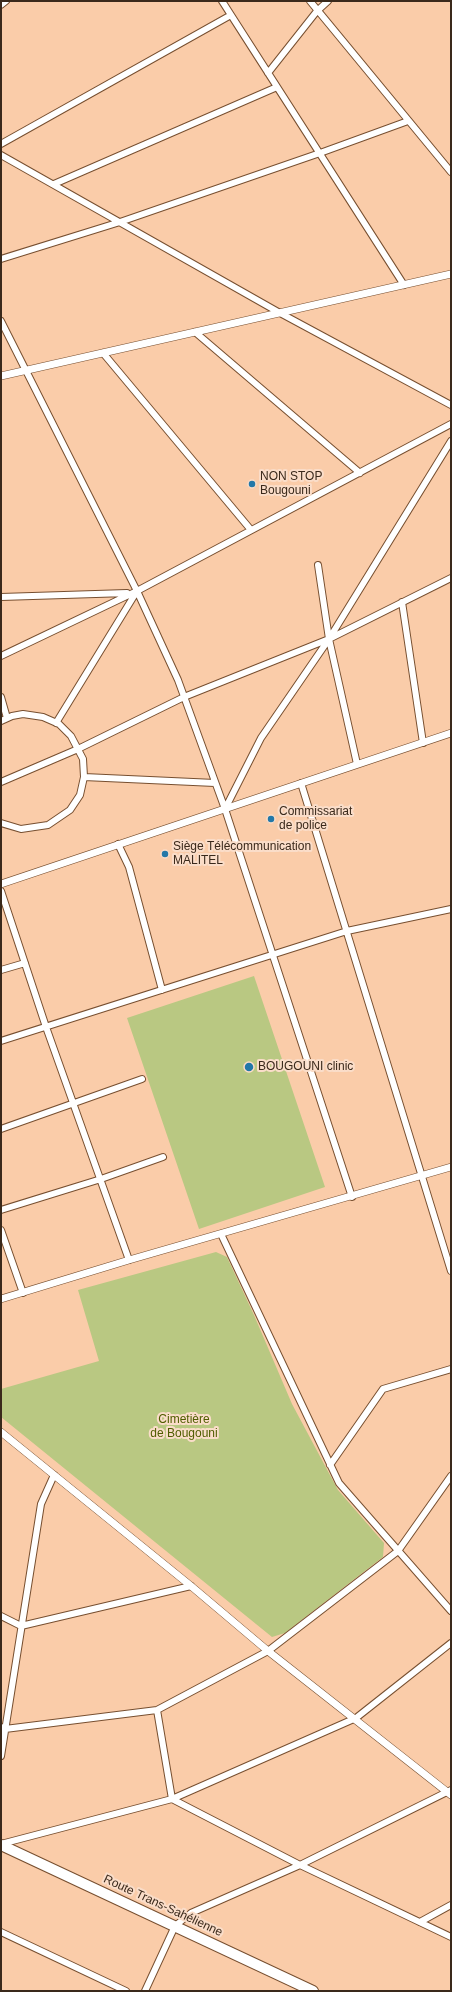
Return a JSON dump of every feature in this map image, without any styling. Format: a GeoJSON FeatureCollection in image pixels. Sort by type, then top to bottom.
{"type":"FeatureCollection","features":[{"type":"Feature","properties":{"kind":"highway","name":"Route Trans-Sahélienne"},"geometry":{"type":"LineString","coordinates":[[1,1844],[313,1991]]}},
{"type":"Feature","properties":{"kind":"street"},"geometry":{"type":"LineString","coordinates":[[1,5],[6,1]]}},
{"type":"Feature","properties":{"kind":"street"},"geometry":{"type":"LineString","coordinates":[[222,1],[404,285]]}},
{"type":"Feature","properties":{"kind":"street"},"geometry":{"type":"LineString","coordinates":[[310,1],[451,172]]}},
{"type":"Feature","properties":{"kind":"street"},"geometry":{"type":"LineString","coordinates":[[268,73],[317,11],[328,1]]}},
{"type":"Feature","properties":{"kind":"street"},"geometry":{"type":"LineString","coordinates":[[1,144],[231,15]]}},
{"type":"Feature","properties":{"kind":"street"},"geometry":{"type":"LineString","coordinates":[[54,184],[277,87]]}},
{"type":"Feature","properties":{"kind":"street"},"geometry":{"type":"LineString","coordinates":[[1,259],[120,222],[408,121]]}},
{"type":"Feature","properties":{"kind":"street"},"geometry":{"type":"LineString","coordinates":[[1,155],[280,313],[451,405]]}},
{"type":"Feature","properties":{"kind":"street"},"geometry":{"type":"LineString","coordinates":[[1,376],[451,274]]}},
{"type":"Feature","properties":{"kind":"street"},"geometry":{"type":"LineString","coordinates":[[1,321],[137,590],[184,697],[215,782],[352,1197]]}},
{"type":"Feature","properties":{"kind":"street"},"geometry":{"type":"LineString","coordinates":[[195,332],[360,473]]}},
{"type":"Feature","properties":{"kind":"street"},"geometry":{"type":"LineString","coordinates":[[103,353],[251,530]]}},
{"type":"Feature","properties":{"kind":"street"},"geometry":{"type":"LineString","coordinates":[[1,656],[137,590],[451,424]]}},
{"type":"Feature","properties":{"kind":"street"},"geometry":{"type":"LineString","coordinates":[[224,809],[261,738],[329,640],[451,442]]}},
{"type":"Feature","properties":{"kind":"street"},"geometry":{"type":"LineString","coordinates":[[318,565],[329,640],[357,764]]}},
{"type":"Feature","properties":{"kind":"street"},"geometry":{"type":"LineString","coordinates":[[1,782],[78,749],[184,697],[329,640],[451,578]]}},
{"type":"Feature","properties":{"kind":"street"},"geometry":{"type":"LineString","coordinates":[[56,723],[137,590]]}},
{"type":"Feature","properties":{"kind":"street"},"geometry":{"type":"LineString","coordinates":[[1,597],[130,593]]}},
{"type":"Feature","properties":{"kind":"street"},"geometry":{"type":"LineString","coordinates":[[402,602],[423,743]]}},
{"type":"Feature","properties":{"kind":"street"},"geometry":{"type":"LineString","coordinates":[[1,697],[4,720],[23,714],[43,717],[56,723],[71,736],[83,759],[84,777],[80,795],[70,810],[48,825],[21,829],[1,823]]}},
{"type":"Feature","properties":{"kind":"street"},"geometry":{"type":"LineString","coordinates":[[1,884],[451,733]]}},
{"type":"Feature","properties":{"kind":"street"},"geometry":{"type":"LineString","coordinates":[[84,777],[215,782]]}},
{"type":"Feature","properties":{"kind":"street"},"geometry":{"type":"LineString","coordinates":[[301,783],[451,1271]]}},
{"type":"Feature","properties":{"kind":"street"},"geometry":{"type":"LineString","coordinates":[[118,844],[129,867],[162,990]]}},
{"type":"Feature","properties":{"kind":"street"},"geometry":{"type":"LineString","coordinates":[[1,891],[46,1026],[129,1260]]}},
{"type":"Feature","properties":{"kind":"street"},"geometry":{"type":"LineString","coordinates":[[1,1041],[347,931],[451,909]]}},
{"type":"Feature","properties":{"kind":"street"},"geometry":{"type":"LineString","coordinates":[[1,970],[25,963]]}},
{"type":"Feature","properties":{"kind":"street"},"geometry":{"type":"LineString","coordinates":[[1,1129],[142,1079]]}},
{"type":"Feature","properties":{"kind":"street"},"geometry":{"type":"LineString","coordinates":[[1,1210],[101,1179],[163,1157]]}},
{"type":"Feature","properties":{"kind":"street"},"geometry":{"type":"LineString","coordinates":[[1,1299],[23,1294],[129,1260],[352,1197],[451,1167]]}},
{"type":"Feature","properties":{"kind":"street"},"geometry":{"type":"LineString","coordinates":[[1,1230],[23,1294]]}},
{"type":"Feature","properties":{"kind":"street"},"geometry":{"type":"LineString","coordinates":[[221,1234],[339,1483],[451,1611]]}},
{"type":"Feature","properties":{"kind":"street"},"geometry":{"type":"LineString","coordinates":[[330,1465],[383,1389],[451,1369]]}},
{"type":"Feature","properties":{"kind":"street"},"geometry":{"type":"LineString","coordinates":[[1,1432],[191,1586],[268,1651],[450,1792],[300,1865],[191,1912],[175,1926],[145,1991]]}},
{"type":"Feature","properties":{"kind":"street"},"geometry":{"type":"LineString","coordinates":[[1,1756],[3,1728],[41,1504],[54,1475]]}},
{"type":"Feature","properties":{"kind":"street"},"geometry":{"type":"LineString","coordinates":[[3,1728],[157,1710],[268,1651],[398,1551],[451,1476]]}},
{"type":"Feature","properties":{"kind":"street"},"geometry":{"type":"LineString","coordinates":[[1,1616],[21,1626],[191,1586]]}},
{"type":"Feature","properties":{"kind":"street"},"geometry":{"type":"LineString","coordinates":[[1,1844],[172,1799],[356,1718],[451,1643]]}},
{"type":"Feature","properties":{"kind":"street"},"geometry":{"type":"LineString","coordinates":[[157,1710],[172,1799]]}},
{"type":"Feature","properties":{"kind":"street"},"geometry":{"type":"LineString","coordinates":[[172,1799],[300,1865],[451,1938]]}},
{"type":"Feature","properties":{"kind":"street"},"geometry":{"type":"LineString","coordinates":[[420,1922],[451,1905]]}},
{"type":"Feature","properties":{"kind":"street"},"geometry":{"type":"LineString","coordinates":[[1,1932],[126,1991]]}},
{"type":"Feature","properties":{"kind":"green space"},"geometry":{"type":"Polygon","coordinates":[[[254,976],[325,1187],[199,1229],[127,1018],[254,976]]]}},
{"type":"Feature","properties":{"kind":"green space","name":"Cimetière de Bougouni"},"geometry":{"type":"Polygon","coordinates":[[[216,1252],[227,1257],[254,1315],[292,1404],[338,1490],[384,1543],[383,1557],[285,1633],[272,1637],[1,1417],[1,1389],[99,1361],[78,1290],[216,1252]]]}},
{"type":"Feature","properties":{"kind":"place","name":"NON STOP Bougouni"},"geometry":{"type":"Point","coordinates":[252,484]}},
{"type":"Feature","properties":{"kind":"place","name":"Commissariat de police"},"geometry":{"type":"Point","coordinates":[271,819]}},
{"type":"Feature","properties":{"kind":"place","name":"Siège Télécommunication MALITEL"},"geometry":{"type":"Point","coordinates":[165,854]}},
{"type":"Feature","properties":{"kind":"place","name":"BOUGOUNI clinic"},"geometry":{"type":"Point","coordinates":[249,1067]}}]}
